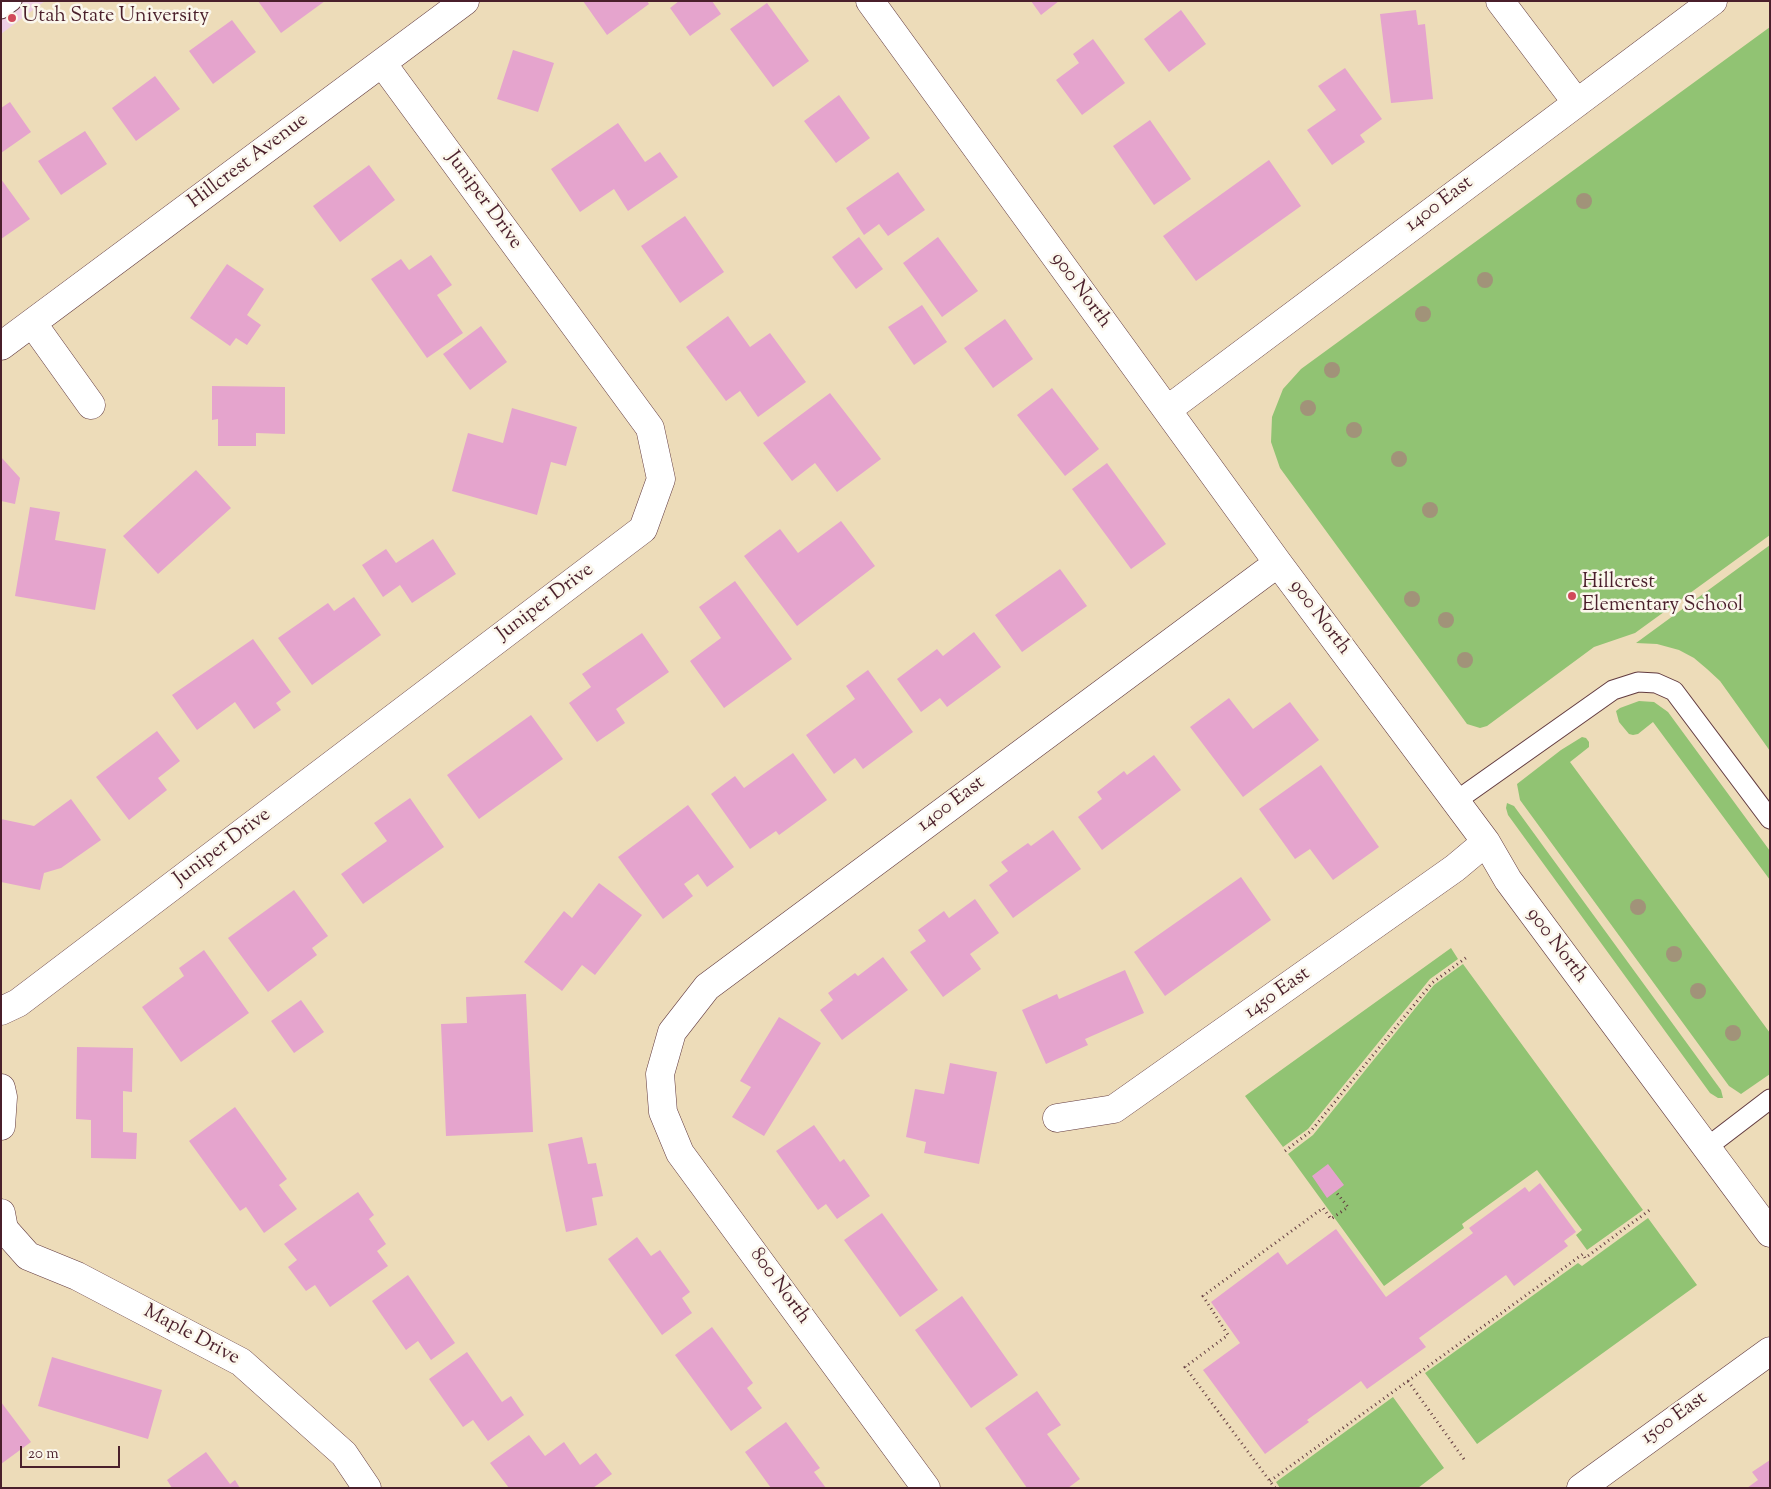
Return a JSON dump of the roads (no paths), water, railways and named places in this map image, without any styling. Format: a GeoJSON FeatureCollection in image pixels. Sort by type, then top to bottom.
{"type":"FeatureCollection","features":[{"type":"Feature","properties":{"kind":"street","name":"Hillcrest Avenue"},"geometry":{"type":"LineString","coordinates":[[1,346],[465,1]]}},
{"type":"Feature","properties":{"kind":"street","name":"900 North"},"geometry":{"type":"LineString","coordinates":[[870,1],[1278,562],[1486,842],[1508,880],[1770,1233]]}},
{"type":"Feature","properties":{"kind":"street"},"geometry":{"type":"LineString","coordinates":[[1500,1],[1577,103]]}},
{"type":"Feature","properties":{"kind":"street","name":"1400 East"},"geometry":{"type":"LineString","coordinates":[[1167,410],[1713,1]]}},
{"type":"Feature","properties":{"kind":"street","name":"Juniper Drive"},"geometry":{"type":"LineString","coordinates":[[1,1011],[26,997],[643,529],[661,479],[650,428],[382,63]]}},
{"type":"Feature","properties":{"kind":"street"},"geometry":{"type":"LineString","coordinates":[[33,324],[91,405]]}},
{"type":"Feature","properties":{"kind":"street","name":"1400 East"},"geometry":{"type":"LineString","coordinates":[[660,1074],[672,1032],[707,987],[1278,562]]}},
{"type":"Feature","properties":{"kind":"street","name":"1450 East"},"geometry":{"type":"LineString","coordinates":[[1057,1118],[1114,1109],[1455,868],[1486,842]]}},
{"type":"Feature","properties":{"kind":"street","name":"800 North"},"geometry":{"type":"LineString","coordinates":[[660,1074],[663,1112],[680,1153],[926,1488]]}},
{"type":"Feature","properties":{"kind":"street"},"geometry":{"type":"LineString","coordinates":[[1,1088],[3,1097],[1,1126]]}},
{"type":"Feature","properties":{"kind":"street","name":"Maple Drive"},"geometry":{"type":"LineString","coordinates":[[2,1225],[28,1256],[77,1276],[241,1362],[344,1454],[367,1488]]}},
{"type":"Feature","properties":{"kind":"street","name":"1500 East"},"geometry":{"type":"LineString","coordinates":[[1581,1488],[1770,1351]]}},
{"type":"Feature","properties":{"kind":"lane"},"geometry":{"type":"LineString","coordinates":[[1,9],[12,1]]}},
{"type":"Feature","properties":{"kind":"lane"},"geometry":{"type":"LineString","coordinates":[[1456,802],[1613,690],[1638,682],[1647,682],[1656,683],[1674,691],[1770,819]]}},
{"type":"Feature","properties":{"kind":"lane"},"geometry":{"type":"LineString","coordinates":[[1706,1148],[1770,1099]]}},
{"type":"Feature","properties":{"kind":"place","name":"Utah State University"},"geometry":{"type":"Point","coordinates":[12,18]}},
{"type":"Feature","properties":{"kind":"place","name":"Hillcrest Elementary School"},"geometry":{"type":"Point","coordinates":[1572,596]}}]}
